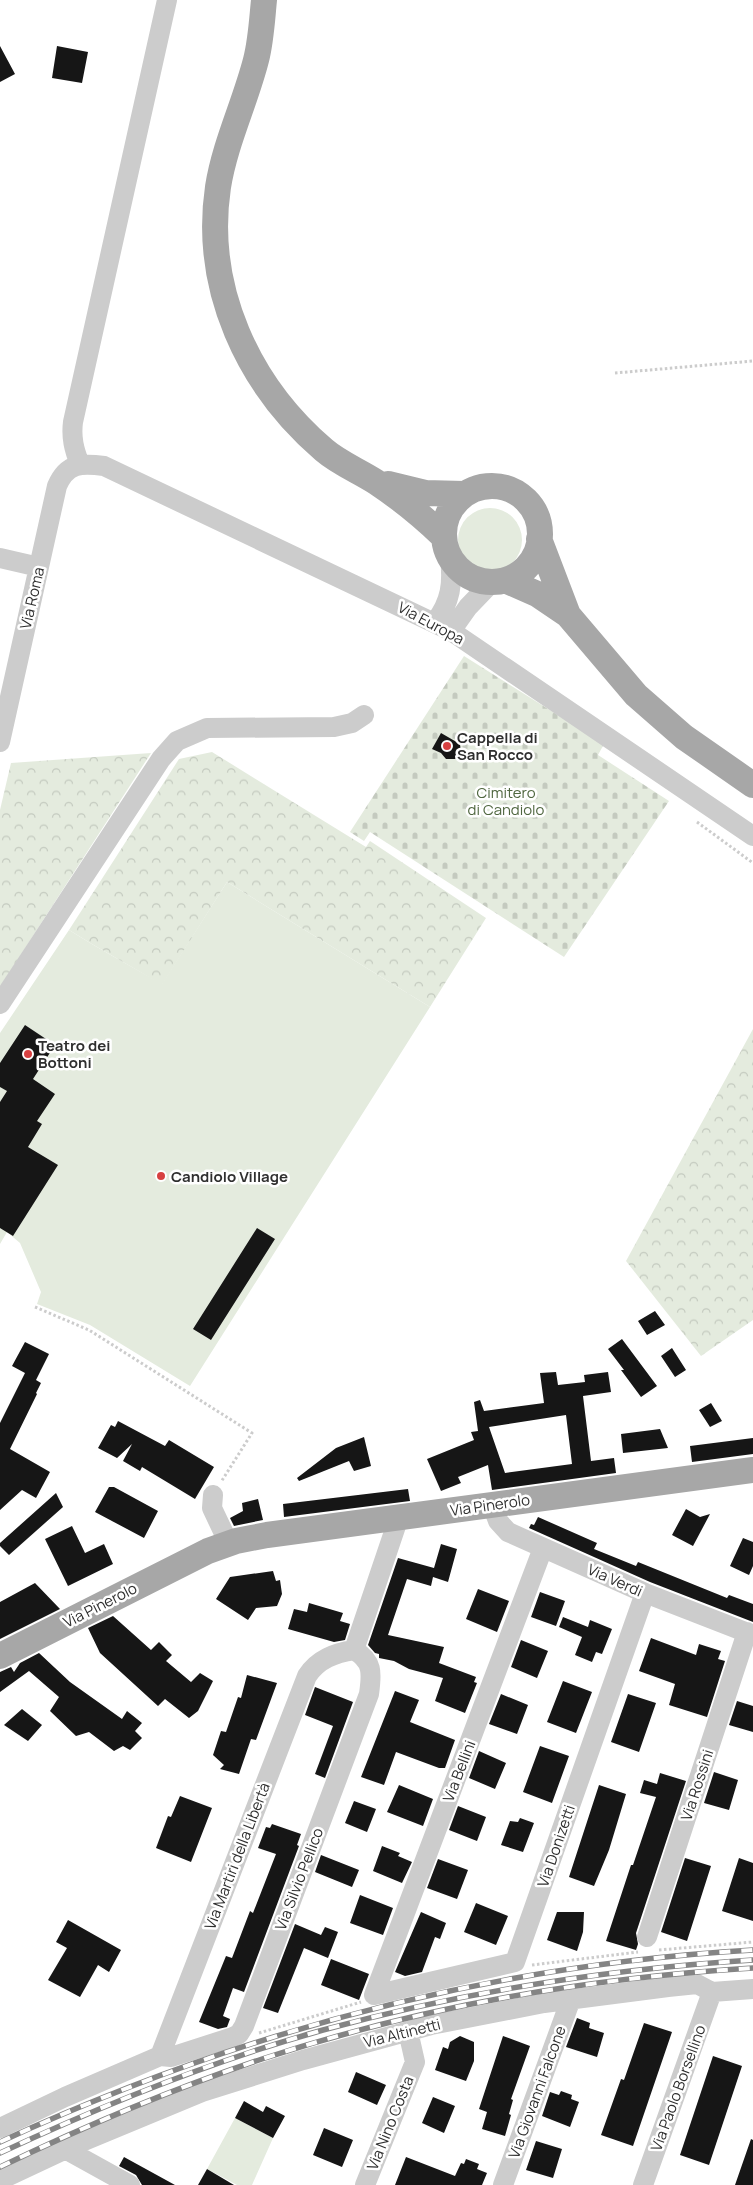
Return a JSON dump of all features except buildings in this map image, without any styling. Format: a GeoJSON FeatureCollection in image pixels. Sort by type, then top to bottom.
{"type":"FeatureCollection","features":[{"type":"Feature","properties":{"kind":"main road"},"geometry":{"type":"LineString","coordinates":[[264,0],[256,60],[227,148],[218,187],[216,246],[221,282],[234,327],[257,375],[286,413],[325,451],[375,481],[413,509],[447,547],[458,568],[468,576],[480,580],[498,581],[538,594],[568,616],[636,695],[684,737],[753,786]]}},
{"type":"Feature","properties":{"kind":"main road"},"geometry":{"type":"LineString","coordinates":[[375,481],[425,494],[464,494],[479,488],[495,486],[511,490],[525,499],[534,511],[539,524],[539,539],[536,553],[528,565],[518,574],[498,581]]}},
{"type":"Feature","properties":{"kind":"main road"},"geometry":{"type":"LineString","coordinates":[[447,547],[445,520],[452,506],[464,494]]}},
{"type":"Feature","properties":{"kind":"main road"},"geometry":{"type":"LineString","coordinates":[[539,539],[568,616]]}},
{"type":"Feature","properties":{"kind":"main road","name":"Via Pinerolo"},"geometry":{"type":"LineString","coordinates":[[0,1656],[208,1551],[229,1544],[267,1535],[753,1470]]}},
{"type":"Feature","properties":{"kind":"street"},"geometry":{"type":"LineString","coordinates":[[80,465],[73,448],[73,422],[168,0]]}},
{"type":"Feature","properties":{"kind":"street","name":"Via Roma"},"geometry":{"type":"LineString","coordinates":[[0,742],[57,486],[62,474],[80,465]]}},
{"type":"Feature","properties":{"kind":"street","name":"Via Europa"},"geometry":{"type":"LineString","coordinates":[[80,465],[104,466],[443,627],[753,836]]}},
{"type":"Feature","properties":{"kind":"street"},"geometry":{"type":"LineString","coordinates":[[443,627],[444,611],[450,596],[452,577],[447,547]]}},
{"type":"Feature","properties":{"kind":"street"},"geometry":{"type":"LineString","coordinates":[[0,558],[39,567]]}},
{"type":"Feature","properties":{"kind":"street"},"geometry":{"type":"LineString","coordinates":[[443,627],[498,581]]}},
{"type":"Feature","properties":{"kind":"street"},"geometry":{"type":"LineString","coordinates":[[0,1004],[161,759],[177,741],[207,728],[334,727],[352,723],[364,715]]}},
{"type":"Feature","properties":{"kind":"street"},"geometry":{"type":"LineString","coordinates":[[213,1495],[212,1508],[229,1544]]}},
{"type":"Feature","properties":{"kind":"street","name":"Via Verdi"},"geometry":{"type":"LineString","coordinates":[[492,1505],[498,1521],[508,1532],[646,1593],[750,1634]]}},
{"type":"Feature","properties":{"kind":"street"},"geometry":{"type":"LineString","coordinates":[[354,1650],[399,1517]]}},
{"type":"Feature","properties":{"kind":"street","name":"Via Bellini"},"geometry":{"type":"LineString","coordinates":[[374,1994],[543,1548]]}},
{"type":"Feature","properties":{"kind":"street","name":"Via Donizetti"},"geometry":{"type":"LineString","coordinates":[[515,1962],[646,1593]]}},
{"type":"Feature","properties":{"kind":"street","name":"Via Rossini"},"geometry":{"type":"LineString","coordinates":[[648,1946],[750,1634]]}},
{"type":"Feature","properties":{"kind":"street","name":"Via Silvio Pellico"},"geometry":{"type":"LineString","coordinates":[[239,2034],[244,2026],[369,1694],[371,1672],[368,1663],[364,1656],[354,1650]]}},
{"type":"Feature","properties":{"kind":"street","name":"Via Martiri della Libertà"},"geometry":{"type":"LineString","coordinates":[[160,2056],[307,1676],[312,1668],[322,1660],[338,1652],[354,1650]]}},
{"type":"Feature","properties":{"kind":"street"},"geometry":{"type":"LineString","coordinates":[[374,1994],[515,1962]]}},
{"type":"Feature","properties":{"kind":"street","name":"Via Altinetti"},"geometry":{"type":"LineString","coordinates":[[0,2180],[65,2149],[202,2092],[303,2060],[408,2031],[498,2011],[571,1999],[697,1984],[712,1992],[753,1989]]}},
{"type":"Feature","properties":{"kind":"street","name":"Via Paolo Borsellino"},"geometry":{"type":"LineString","coordinates":[[642,2185],[712,1992]]}},
{"type":"Feature","properties":{"kind":"street","name":"Via Giovanni Falcone"},"geometry":{"type":"LineString","coordinates":[[503,2185],[571,1999]]}},
{"type":"Feature","properties":{"kind":"street","name":"Via Nino Costa"},"geometry":{"type":"LineString","coordinates":[[365,2185],[415,2062],[408,2031]]}},
{"type":"Feature","properties":{"kind":"street"},"geometry":{"type":"LineString","coordinates":[[0,2128],[65,2097],[160,2056],[171,2057],[239,2034]]}},
{"type":"Feature","properties":{"kind":"street"},"geometry":{"type":"LineString","coordinates":[[65,2149],[130,2185]]}},
{"type":"Feature","properties":{"kind":"path"},"geometry":{"type":"LineString","coordinates":[[615,373],[753,361]]}},
{"type":"Feature","properties":{"kind":"path"},"geometry":{"type":"LineString","coordinates":[[35,1307],[89,1330],[252,1433],[213,1495]]}},
{"type":"Feature","properties":{"kind":"path"},"geometry":{"type":"LineString","coordinates":[[515,1962],[526,1966],[648,1946],[753,1942]]}},
{"type":"Feature","properties":{"kind":"path"},"geometry":{"type":"LineString","coordinates":[[239,2034],[246,2037],[365,2001],[374,1994]]}},
{"type":"Feature","properties":{"kind":"green space"},"geometry":{"type":"Polygon","coordinates":[[[484,508],[496,508],[513,517],[520,528],[522,540],[520,552],[513,563],[496,572],[484,572],[472,567],[463,558],[458,546],[458,534],[463,522],[472,513],[484,508]]]}},
{"type":"Feature","properties":{"kind":"green space","name":"Cimitero di Candiolo"},"geometry":{"type":"Polygon","coordinates":[[[464,656],[604,744],[598,755],[669,801],[564,957],[370,832],[364,841],[350,832],[464,656]]]}},
{"type":"Feature","properties":{"kind":"green space"},"geometry":{"type":"Polygon","coordinates":[[[212,752],[366,847],[370,841],[486,918],[430,1007],[227,882],[162,985],[69,930],[179,759],[212,752]]]}},
{"type":"Feature","properties":{"kind":"green space"},"geometry":{"type":"Polygon","coordinates":[[[151,753],[0,987],[0,810],[11,763],[151,753]]]}},
{"type":"Feature","properties":{"kind":"green space","name":"Candiolo Village"},"geometry":{"type":"Polygon","coordinates":[[[227,882],[430,1007],[190,1386],[90,1325],[37,1304],[41,1292],[20,1243],[7,1232],[0,1244],[0,1033],[69,930],[162,984],[227,882]]]}},
{"type":"Feature","properties":{"kind":"green space"},"geometry":{"type":"Polygon","coordinates":[[[753,1029],[753,1320],[701,1356],[626,1261],[753,1029]]]}},
{"type":"Feature","properties":{"kind":"green space"},"geometry":{"type":"Polygon","coordinates":[[[235,2118],[273,2138],[252,2185],[237,2185],[207,2169],[235,2118]]]}},
{"type":"Feature","properties":{"kind":"railway"},"geometry":{"type":"LineString","coordinates":[[0,2142],[90,2103],[182,2068],[274,2037],[368,2010],[462,1988],[558,1971],[655,1958],[753,1950]]}},
{"type":"Feature","properties":{"kind":"railway"},"geometry":{"type":"LineString","coordinates":[[0,2153],[79,2117],[240,2055],[376,2016],[536,1984],[644,1969],[753,1960]]}},
{"type":"Feature","properties":{"kind":"railway"},"geometry":{"type":"LineString","coordinates":[[0,2167],[64,2137],[195,2083],[262,2059],[382,2024],[443,2010],[566,1987],[628,1979],[753,1968]]}},
{"type":"Feature","properties":{"kind":"place","name":"Cappella di San Rocco"},"geometry":{"type":"Point","coordinates":[447,746]}},
{"type":"Feature","properties":{"kind":"place","name":"Teatro dei Bottoni"},"geometry":{"type":"Point","coordinates":[28,1054]}},
{"type":"Feature","properties":{"kind":"place","name":"Candiolo Village"},"geometry":{"type":"Point","coordinates":[161,1176]}}]}
